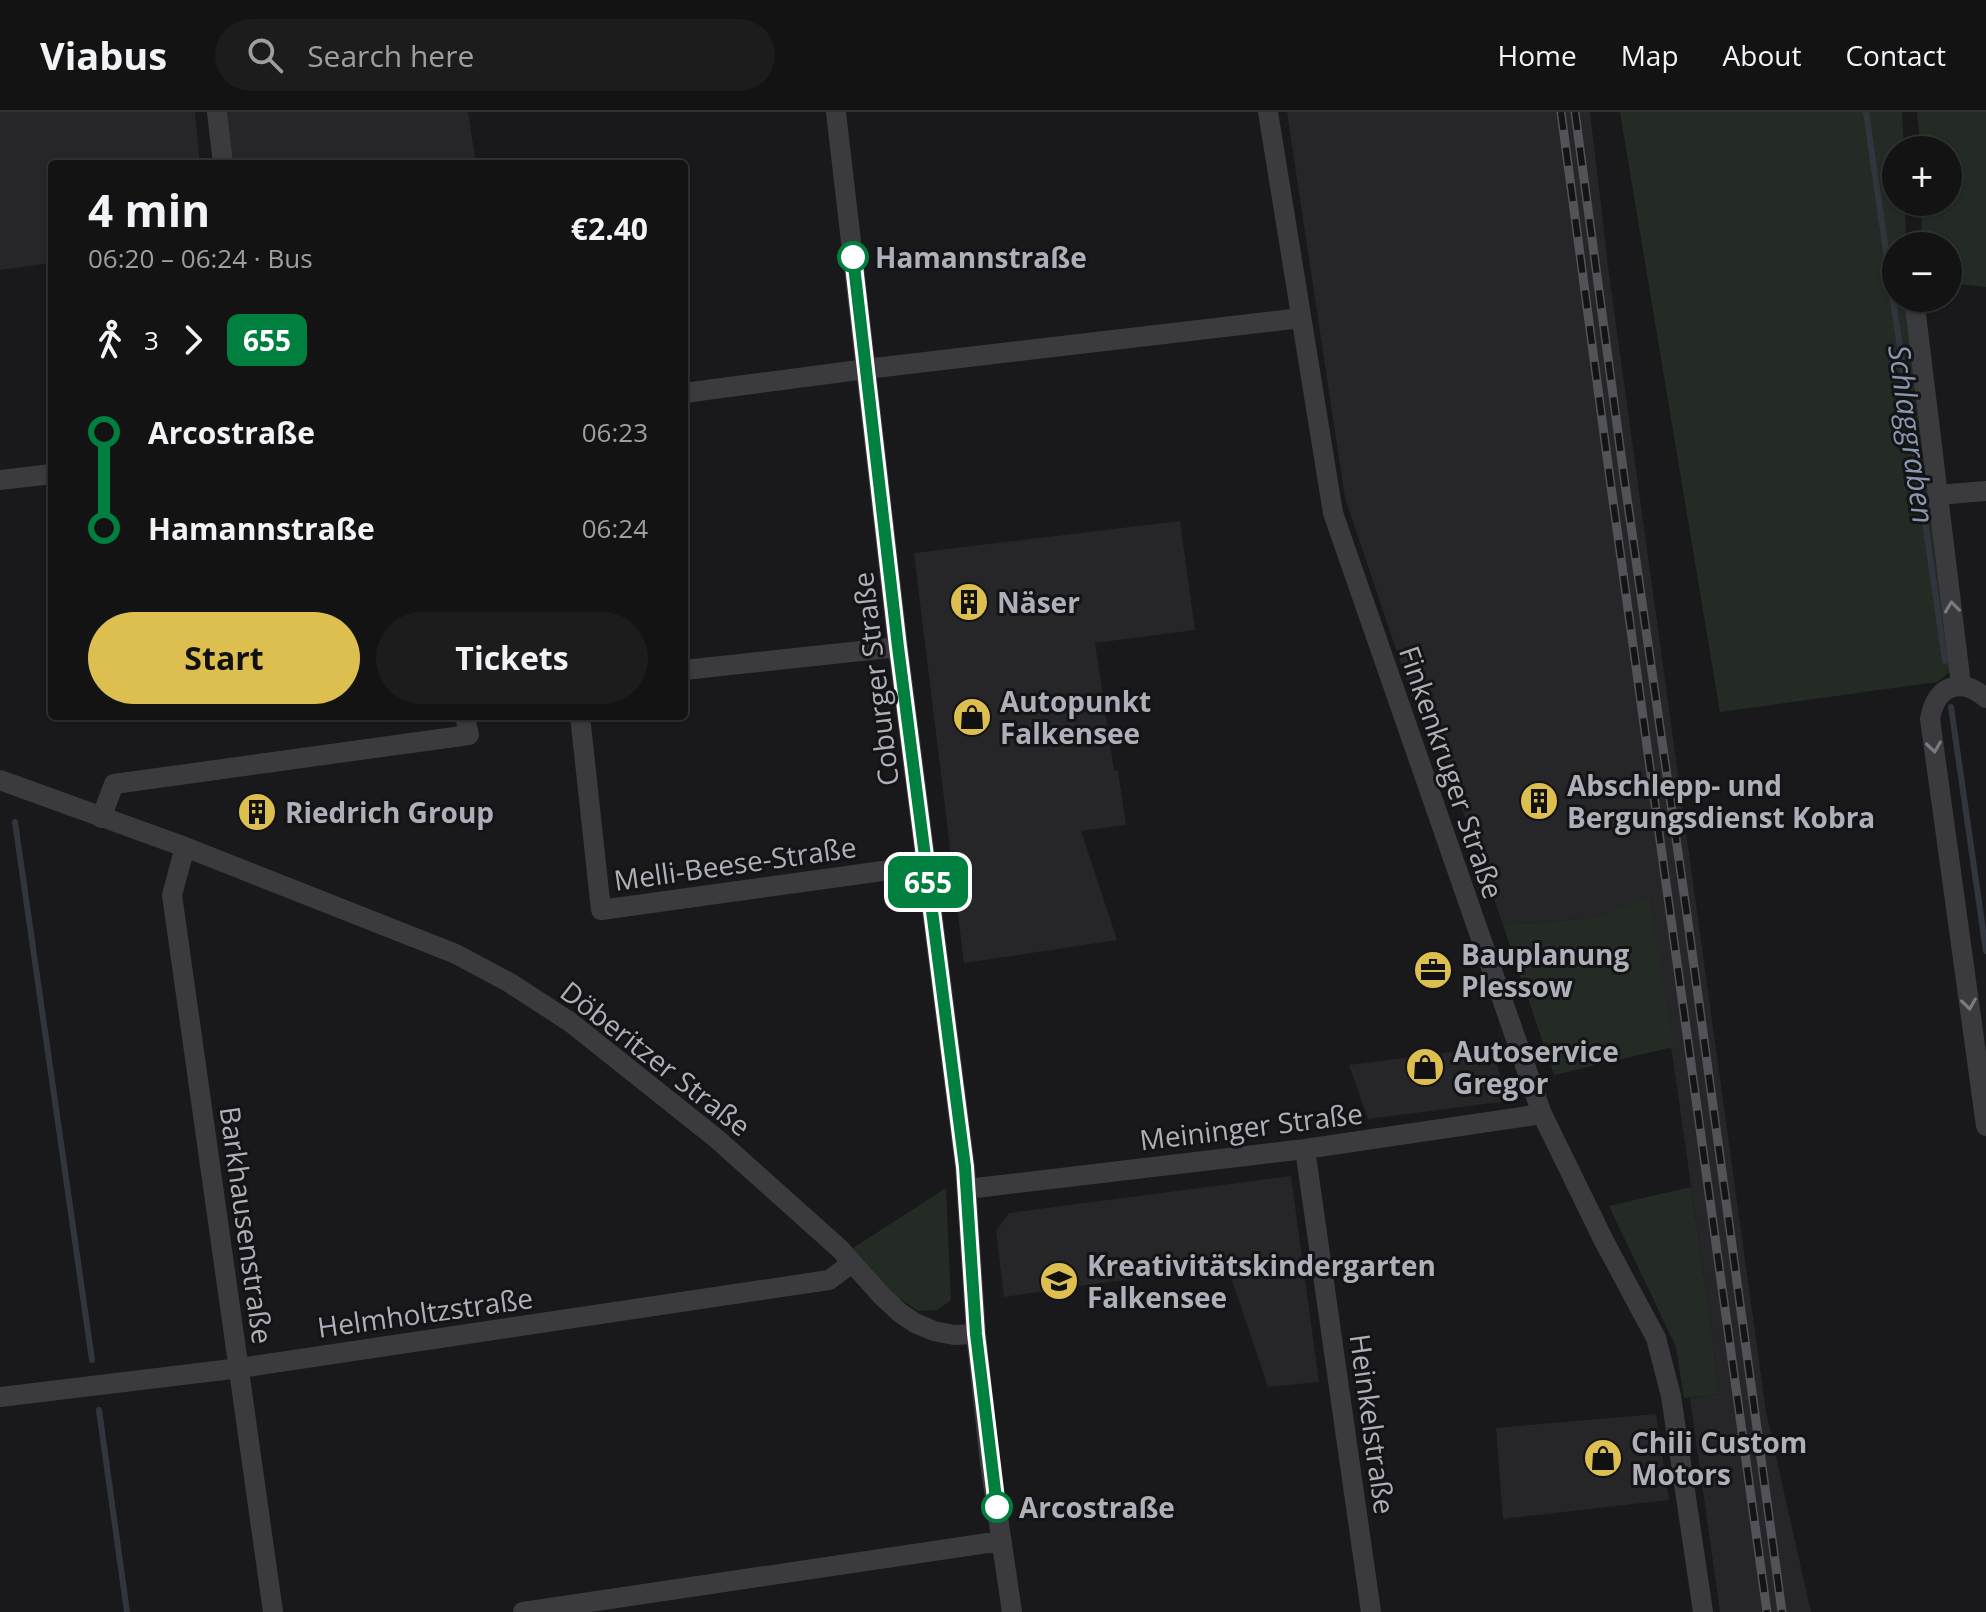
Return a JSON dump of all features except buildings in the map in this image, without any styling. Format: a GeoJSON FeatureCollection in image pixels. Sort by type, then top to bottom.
{"type":"FeatureCollection","features":[{"type":"Feature","properties":{"kind":"street"},"geometry":{"type":"LineString","coordinates":[[217,112],[223,160]]}},
{"type":"Feature","properties":{"kind":"street","name":"Coburger Straße"},"geometry":{"type":"LineString","coordinates":[[836,112],[898,647],[967,1189],[976,1334]]}},
{"type":"Feature","properties":{"kind":"street","name":"Finkenkruger Straße"},"geometry":{"type":"LineString","coordinates":[[1268,112],[1333,513],[1542,1114],[1656,1338],[1671,1396],[1703,1612]]}},
{"type":"Feature","properties":{"kind":"street"},"geometry":{"type":"LineString","coordinates":[[1916,312],[1947,494],[1961,685]]}},
{"type":"Feature","properties":{"kind":"street"},"geometry":{"type":"LineString","coordinates":[[688,392],[1301,318]]}},
{"type":"Feature","properties":{"kind":"street"},"geometry":{"type":"LineString","coordinates":[[0,480],[48,474]]}},
{"type":"Feature","properties":{"kind":"street"},"geometry":{"type":"LineString","coordinates":[[1947,494],[1986,491]]}},
{"type":"Feature","properties":{"kind":"street"},"geometry":{"type":"LineString","coordinates":[[688,670],[898,647]]}},
{"type":"Feature","properties":{"kind":"street"},"geometry":{"type":"LineString","coordinates":[[1986,698],[1973,687],[1952,687],[1938,698],[1932,707],[1930,719],[1986,1126]]}},
{"type":"Feature","properties":{"kind":"street"},"geometry":{"type":"LineString","coordinates":[[101,818],[114,784],[469,735],[466,720]]}},
{"type":"Feature","properties":{"kind":"street","name":"Melli-Beese-Straße"},"geometry":{"type":"LineString","coordinates":[[580,720],[601,910],[926,865]]}},
{"type":"Feature","properties":{"kind":"street","name":"Döberitzer Straße"},"geometry":{"type":"LineString","coordinates":[[0,780],[185,847],[456,954],[510,983],[570,1022],[717,1139],[840,1249],[899,1312],[934,1331],[954,1335],[976,1334]]}},
{"type":"Feature","properties":{"kind":"street","name":"Barkhausenstraße"},"geometry":{"type":"LineString","coordinates":[[185,847],[172,895],[273,1612]]}},
{"type":"Feature","properties":{"kind":"street","name":"Meininger Straße"},"geometry":{"type":"LineString","coordinates":[[967,1189],[1305,1149],[1542,1114]]}},
{"type":"Feature","properties":{"kind":"street","name":"Heinkelstraße"},"geometry":{"type":"LineString","coordinates":[[1305,1149],[1371,1612]]}},
{"type":"Feature","properties":{"kind":"street","name":"Helmholtzstraße"},"geometry":{"type":"LineString","coordinates":[[0,1397],[240,1368],[829,1280],[852,1263]]}},
{"type":"Feature","properties":{"kind":"street"},"geometry":{"type":"LineString","coordinates":[[976,1334],[1012,1612]]}},
{"type":"Feature","properties":{"kind":"street"},"geometry":{"type":"LineString","coordinates":[[523,1612],[1001,1541]]}},
{"type":"Feature","properties":{"kind":"shaded area"},"geometry":{"type":"Polygon","coordinates":[[[0,112],[195,112],[200,160],[48,160],[48,264],[0,270],[0,112]]]}},
{"type":"Feature","properties":{"kind":"shaded area"},"geometry":{"type":"Polygon","coordinates":[[[225,112],[468,112],[475,160],[231,160],[225,112]]]}},
{"type":"Feature","properties":{"kind":"shaded area"},"geometry":{"type":"Polygon","coordinates":[[[1287,112],[1590,112],[1609,274],[1766,1412],[1811,1612],[1720,1612],[1690,1398],[1718,1394],[1713,1340],[1650,898],[1594,918],[1503,925],[1427,709],[1416,709],[1345,498],[1287,112]]]}},
{"type":"Feature","properties":{"kind":"shaded area"},"geometry":{"type":"Polygon","coordinates":[[[1620,112],[1902,112],[1903,136],[1882,136],[1882,216],[1905,216],[1906,232],[1882,232],[1882,312],[1910,312],[1956,667],[1937,682],[1720,712],[1620,112]]]}},
{"type":"Feature","properties":{"kind":"shaded area"},"geometry":{"type":"Polygon","coordinates":[[[1917,112],[1986,112],[1986,287],[1962,284],[1962,232],[1921,232],[1922,216],[1962,216],[1962,136],[1920,136],[1917,112]]]}},
{"type":"Feature","properties":{"kind":"shaded area"},"geometry":{"type":"Polygon","coordinates":[[[1180,521],[1195,630],[1095,643],[1114,771],[1118,771],[1126,825],[1081,831],[1117,940],[964,963],[914,553],[1180,521]]]}},
{"type":"Feature","properties":{"kind":"shaded area"},"geometry":{"type":"Polygon","coordinates":[[[1650,897],[1673,1047],[1554,1075],[1503,925],[1594,918],[1650,897]]]}},
{"type":"Feature","properties":{"kind":"shaded area"},"geometry":{"type":"Polygon","coordinates":[[[1491,1047],[1509,1101],[1368,1119],[1349,1065],[1491,1047]]]}},
{"type":"Feature","properties":{"kind":"shaded area","name":"Kreativitätskindergarten Falkensee"},"geometry":{"type":"Polygon","coordinates":[[[1291,1176],[1319,1382],[1268,1387],[1227,1265],[1004,1297],[996,1231],[1009,1213],[1291,1176]]]}},
{"type":"Feature","properties":{"kind":"shaded area"},"geometry":{"type":"Polygon","coordinates":[[[1691,1187],[1718,1394],[1684,1398],[1676,1347],[1609,1206],[1691,1187]]]}},
{"type":"Feature","properties":{"kind":"shaded area"},"geometry":{"type":"Polygon","coordinates":[[[946,1188],[951,1300],[937,1310],[918,1311],[893,1294],[853,1248],[946,1188]]]}},
{"type":"Feature","properties":{"kind":"shaded area"},"geometry":{"type":"Polygon","coordinates":[[[1656,1414],[1669,1500],[1503,1519],[1496,1428],[1656,1414]]]}},
{"type":"Feature","properties":{"kind":"waterway","name":"Schlaggraben"},"geometry":{"type":"LineString","coordinates":[[1866,112],[1945,661]]}},
{"type":"Feature","properties":{"kind":"waterway","name":"Schlaggraben"},"geometry":{"type":"LineString","coordinates":[[1951,707],[1986,951]]}},
{"type":"Feature","properties":{"kind":"waterway"},"geometry":{"type":"LineString","coordinates":[[15,822],[92,1360]]}},
{"type":"Feature","properties":{"kind":"waterway"},"geometry":{"type":"LineString","coordinates":[[99,1410],[127,1612]]}},
{"type":"Feature","properties":{"kind":"railway"},"geometry":{"type":"LineString","coordinates":[[1561,112],[1767,1612]]}},
{"type":"Feature","properties":{"kind":"railway"},"geometry":{"type":"LineString","coordinates":[[1575,112],[1782,1612]]}},
{"type":"Feature","properties":{"kind":"bus line","name":"655"},"geometry":{"type":"LineString","coordinates":[[853,257],[898,647],[965,1167],[976,1334],[997,1507]]}},
{"type":"Feature","properties":{"kind":"place","name":"Hamannstraße"},"geometry":{"type":"Point","coordinates":[853,257]}},
{"type":"Feature","properties":{"kind":"place","name":"Näser"},"geometry":{"type":"Point","coordinates":[969,602]}},
{"type":"Feature","properties":{"kind":"place","name":"Autopunkt Falkensee"},"geometry":{"type":"Point","coordinates":[972,717]}},
{"type":"Feature","properties":{"kind":"place","name":"Abschlepp- und Bergungsdienst Kobra"},"geometry":{"type":"Point","coordinates":[1539,801]}},
{"type":"Feature","properties":{"kind":"place","name":"Riedrich Group"},"geometry":{"type":"Point","coordinates":[257,812]}},
{"type":"Feature","properties":{"kind":"place","name":"Bauplanung Plessow"},"geometry":{"type":"Point","coordinates":[1433,970]}},
{"type":"Feature","properties":{"kind":"place","name":"Autoservice Gregor"},"geometry":{"type":"Point","coordinates":[1425,1067]}},
{"type":"Feature","properties":{"kind":"place","name":"Kreativitätskindergarten Falkensee"},"geometry":{"type":"Point","coordinates":[1059,1281]}},
{"type":"Feature","properties":{"kind":"place","name":"Chili Custom Motors"},"geometry":{"type":"Point","coordinates":[1603,1458]}},
{"type":"Feature","properties":{"kind":"place","name":"Arcostraße"},"geometry":{"type":"Point","coordinates":[997,1507]}}]}
